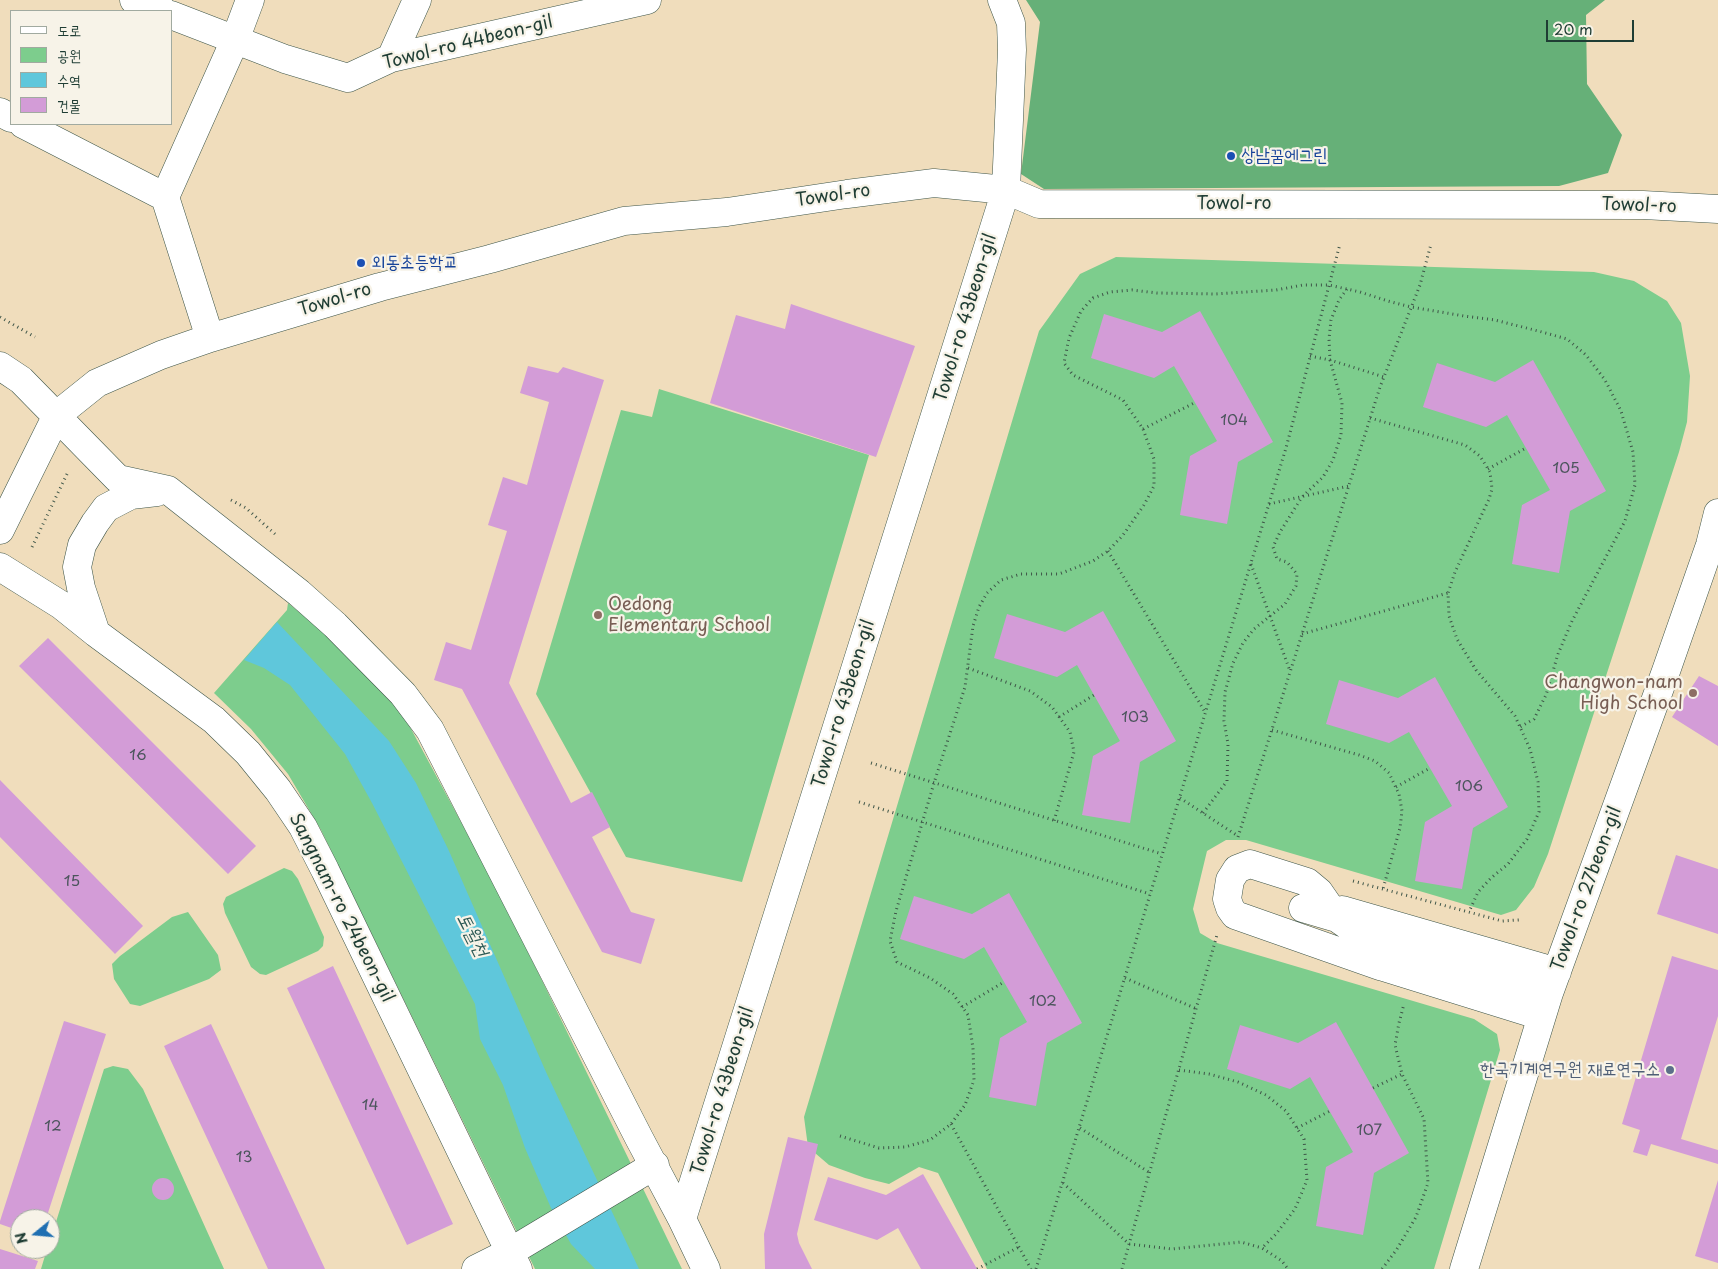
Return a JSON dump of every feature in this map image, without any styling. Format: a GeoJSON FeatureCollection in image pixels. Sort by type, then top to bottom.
{"type":"FeatureCollection","features":[{"type":"Feature","properties":{"kind":"street"},"geometry":{"type":"LineString","coordinates":[[134,0],[160,10]]}},
{"type":"Feature","properties":{"kind":"street"},"geometry":{"type":"LineString","coordinates":[[210,338],[165,197],[235,40],[250,0]]}},
{"type":"Feature","properties":{"kind":"street"},"geometry":{"type":"LineString","coordinates":[[391,58],[417,0]]}},
{"type":"Feature","properties":{"kind":"street","name":"Towol-ro 44beon-gil"},"geometry":{"type":"LineString","coordinates":[[172,14],[285,59],[348,78],[391,58],[647,0]]}},
{"type":"Feature","properties":{"kind":"street"},"geometry":{"type":"LineString","coordinates":[[1002,0],[1011,23],[1012,50],[1006,190]]}},
{"type":"Feature","properties":{"kind":"street"},"geometry":{"type":"LineString","coordinates":[[25,125],[165,197]]}},
{"type":"Feature","properties":{"kind":"street","name":"Towol-ro"},"geometry":{"type":"LineString","coordinates":[[56,415],[97,383],[161,354],[380,287],[624,222],[727,212],[934,183],[1006,190],[1039,204],[1644,205],[1718,210]]}},
{"type":"Feature","properties":{"kind":"street","name":"Towol-ro 43beon-gil"},"geometry":{"type":"LineString","coordinates":[[682,1218],[1006,190]]}},
{"type":"Feature","properties":{"kind":"street"},"geometry":{"type":"LineString","coordinates":[[0,366],[21,380],[118,479],[168,490]]}},
{"type":"Feature","properties":{"kind":"street"},"geometry":{"type":"LineString","coordinates":[[0,530],[56,415]]}},
{"type":"Feature","properties":{"kind":"street"},"geometry":{"type":"LineString","coordinates":[[96,632],[81,588],[77,567],[82,545],[106,508],[131,495],[168,490]]}},
{"type":"Feature","properties":{"kind":"street","name":"Towol-ro 43beon-gil"},"geometry":{"type":"LineString","coordinates":[[168,490],[299,592],[335,625],[402,694],[430,730],[639,1138],[682,1218],[706,1269]]}},
{"type":"Feature","properties":{"kind":"street","name":"Towol-ro 27beon-gil"},"geometry":{"type":"LineString","coordinates":[[1464,1269],[1549,994],[1710,545],[1718,513]]}},
{"type":"Feature","properties":{"kind":"street","name":"Sangnam-ro 24beon-gil"},"geometry":{"type":"LineString","coordinates":[[0,567],[61,605],[214,720],[248,753],[278,790],[303,827],[514,1260]]}},
{"type":"Feature","properties":{"kind":"street"},"geometry":{"type":"LineString","coordinates":[[1317,913],[1319,892],[1307,882],[1250,864],[1237,869],[1230,880],[1228,892],[1230,908],[1235,915],[1380,966],[1549,994]]}},
{"type":"Feature","properties":{"kind":"street"},"geometry":{"type":"LineString","coordinates":[[1317,913],[1347,925],[1375,940],[1549,994]]}},
{"type":"Feature","properties":{"kind":"street"},"geometry":{"type":"LineString","coordinates":[[1317,913],[1362,955],[1380,966]]}},
{"type":"Feature","properties":{"kind":"street"},"geometry":{"type":"LineString","coordinates":[[476,1269],[514,1260],[655,1166]]}},
{"type":"Feature","properties":{"kind":"path"},"geometry":{"type":"LineString","coordinates":[[1036,1269],[1286,448],[1340,244]]}},
{"type":"Feature","properties":{"kind":"path"},"geometry":{"type":"LineString","coordinates":[[1236,842],[1370,418],[1420,285],[1431,244]]}},
{"type":"Feature","properties":{"kind":"path"},"geometry":{"type":"LineString","coordinates":[[840,1136],[879,1148],[905,1148],[930,1140],[951,1124],[965,1104],[974,1080],[973,1048],[968,1015],[953,994],[930,978],[897,962],[890,941],[896,911],[965,687],[970,640],[979,608],[987,593],[1001,580],[1021,574],[1058,574],[1093,561],[1108,551],[1138,513],[1154,486],[1154,459],[1143,429],[1123,400],[1073,375],[1064,363],[1069,338],[1081,311],[1093,298],[1110,292],[1132,290],[1164,294],[1215,294],[1276,290],[1304,285],[1329,285],[1411,307],[1495,320],[1567,339],[1586,355],[1605,380],[1621,411],[1632,452],[1636,485],[1625,521],[1572,621],[1558,654],[1546,695],[1534,718],[1520,727]]}},
{"type":"Feature","properties":{"kind":"path"},"geometry":{"type":"LineString","coordinates":[[1204,813],[1227,781],[1228,744],[1224,721],[1226,692],[1242,643],[1254,629],[1285,604],[1296,586],[1296,574],[1287,562],[1277,559],[1273,547],[1302,497],[1324,477],[1333,460],[1340,435],[1342,403],[1330,360],[1328,339],[1331,320],[1339,300],[1347,289]]}},
{"type":"Feature","properties":{"kind":"path"},"geometry":{"type":"LineString","coordinates":[[0,318],[35,337]]}},
{"type":"Feature","properties":{"kind":"path"},"geometry":{"type":"LineString","coordinates":[[1310,356],[1330,360],[1384,377]]}},
{"type":"Feature","properties":{"kind":"path"},"geometry":{"type":"LineString","coordinates":[[1143,429],[1196,402]]}},
{"type":"Feature","properties":{"kind":"path"},"geometry":{"type":"LineString","coordinates":[[1370,418],[1465,445],[1480,456],[1490,472],[1492,489],[1455,572],[1448,593],[1449,616],[1457,639],[1476,670],[1515,716],[1530,749],[1538,782],[1539,812],[1527,839],[1508,864],[1478,892],[1468,912]]}},
{"type":"Feature","properties":{"kind":"path"},"geometry":{"type":"LineString","coordinates":[[1488,469],[1526,448]]}},
{"type":"Feature","properties":{"kind":"path"},"geometry":{"type":"LineString","coordinates":[[32,547],[68,472]]}},
{"type":"Feature","properties":{"kind":"path"},"geometry":{"type":"LineString","coordinates":[[1269,504],[1349,486]]}},
{"type":"Feature","properties":{"kind":"path"},"geometry":{"type":"LineString","coordinates":[[1108,551],[1205,712]]}},
{"type":"Feature","properties":{"kind":"path"},"geometry":{"type":"LineString","coordinates":[[1250,564],[1290,671]]}},
{"type":"Feature","properties":{"kind":"path"},"geometry":{"type":"LineString","coordinates":[[1302,634],[1448,593]]}},
{"type":"Feature","properties":{"kind":"path"},"geometry":{"type":"LineString","coordinates":[[968,668],[1030,691],[1052,707],[1070,732],[1074,752],[1054,821]]}},
{"type":"Feature","properties":{"kind":"path"},"geometry":{"type":"LineString","coordinates":[[1059,717],[1094,695]]}},
{"type":"Feature","properties":{"kind":"path"},"geometry":{"type":"LineString","coordinates":[[1272,730],[1376,761],[1389,773],[1396,787],[1402,811],[1400,828],[1383,889]]}},
{"type":"Feature","properties":{"kind":"path"},"geometry":{"type":"LineString","coordinates":[[871,763],[1162,854]]}},
{"type":"Feature","properties":{"kind":"path"},"geometry":{"type":"LineString","coordinates":[[1396,787],[1430,768]]}},
{"type":"Feature","properties":{"kind":"path"},"geometry":{"type":"LineString","coordinates":[[1180,798],[1238,836]]}},
{"type":"Feature","properties":{"kind":"path"},"geometry":{"type":"LineString","coordinates":[[859,802],[1150,894]]}},
{"type":"Feature","properties":{"kind":"path"},"geometry":{"type":"LineString","coordinates":[[1346,879],[1502,921],[1519,920]]}},
{"type":"Feature","properties":{"kind":"path"},"geometry":{"type":"LineString","coordinates":[[1122,1269],[1220,928]]}},
{"type":"Feature","properties":{"kind":"path"},"geometry":{"type":"LineString","coordinates":[[1125,978],[1197,1009]]}},
{"type":"Feature","properties":{"kind":"path"},"geometry":{"type":"LineString","coordinates":[[962,1007],[1004,982]]}},
{"type":"Feature","properties":{"kind":"path"},"geometry":{"type":"LineString","coordinates":[[1382,1269],[1397,1249],[1416,1216],[1428,1183],[1424,1119],[1402,1074],[1395,1045],[1398,1023],[1406,1000]]}},
{"type":"Feature","properties":{"kind":"path"},"geometry":{"type":"LineString","coordinates":[[1179,1070],[1209,1074],[1238,1082],[1266,1096],[1286,1111],[1304,1139],[1307,1180],[1295,1209],[1276,1234],[1262,1248]]}},
{"type":"Feature","properties":{"kind":"path"},"geometry":{"type":"LineString","coordinates":[[1372,1088],[1402,1074]]}},
{"type":"Feature","properties":{"kind":"path"},"geometry":{"type":"LineString","coordinates":[[1297,1128],[1330,1111]]}},
{"type":"Feature","properties":{"kind":"path"},"geometry":{"type":"LineString","coordinates":[[951,1124],[1031,1269]]}},
{"type":"Feature","properties":{"kind":"path"},"geometry":{"type":"LineString","coordinates":[[1080,1128],[1150,1173]]}},
{"type":"Feature","properties":{"kind":"path"},"geometry":{"type":"LineString","coordinates":[[1062,1183],[1129,1244],[1172,1249],[1241,1242],[1262,1248],[1282,1261],[1288,1269]]}},
{"type":"Feature","properties":{"kind":"path"},"geometry":{"type":"LineString","coordinates":[[977,1269],[1019,1247]]}},
{"type":"Feature","properties":{"kind":"green space"},"geometry":{"type":"Polygon","coordinates":[[[1026,0],[1605,0],[1586,15],[1587,84],[1622,135],[1608,173],[1559,186],[1044,189],[1021,174],[1040,22],[1026,0]]]}},
{"type":"Feature","properties":{"kind":"green space"},"geometry":{"type":"Polygon","coordinates":[[[1116,257],[1594,272],[1634,281],[1667,301],[1681,323],[1690,376],[1687,422],[1679,452],[1548,854],[1534,887],[1516,910],[1501,915],[1246,840],[1226,840],[1207,851],[1193,909],[1200,933],[1217,943],[1474,1019],[1497,1034],[1500,1050],[1434,1269],[987,1269],[938,1173],[919,1167],[889,1184],[865,1178],[829,1165],[808,1147],[804,1117],[1039,331],[1080,274],[1116,257]]]}},
{"type":"Feature","properties":{"kind":"green space"},"geometry":{"type":"Polygon","coordinates":[[[659,389],[869,455],[742,882],[626,857],[536,694],[621,410],[652,417],[659,389]]]}},
{"type":"Feature","properties":{"kind":"green space"},"geometry":{"type":"Polygon","coordinates":[[[288,603],[351,654],[383,688],[410,727],[482,861],[536,968],[682,1269],[535,1269],[321,830],[288,774],[251,729],[214,693],[287,610],[288,603]]]}},
{"type":"Feature","properties":{"kind":"green space"},"geometry":{"type":"Polygon","coordinates":[[[284,868],[292,871],[298,879],[324,937],[323,946],[318,951],[266,975],[260,974],[251,967],[225,913],[223,904],[226,897],[284,868]]]}},
{"type":"Feature","properties":{"kind":"green space"},"geometry":{"type":"Polygon","coordinates":[[[188,912],[218,955],[221,970],[209,979],[140,1006],[130,1004],[114,979],[112,964],[172,917],[188,912]]]}},
{"type":"Feature","properties":{"kind":"green space"},"geometry":{"type":"Polygon","coordinates":[[[113,1066],[128,1069],[143,1089],[224,1269],[41,1269],[44,1259],[60,1259],[60,1209],[104,1069],[113,1066]]]}},
{"type":"Feature","properties":{"kind":"water","name":"토월천"},"geometry":{"type":"Polygon","coordinates":[[[277,622],[389,741],[416,783],[449,851],[546,1072],[639,1269],[595,1269],[571,1244],[551,1208],[525,1148],[503,1085],[480,1039],[475,1004],[345,754],[290,685],[264,668],[244,660],[277,622]]]}},
{"type":"Feature","properties":{"kind":"building"},"geometry":{"type":"Polygon","coordinates":[[[791,304],[915,346],[876,457],[710,403],[736,315],[785,329],[791,304]]]}},
{"type":"Feature","properties":{"kind":"building"},"geometry":{"type":"Polygon","coordinates":[[[1200,311],[1273,442],[1238,462],[1227,524],[1180,515],[1190,456],[1217,441],[1174,366],[1154,378],[1091,358],[1104,314],[1162,332],[1200,311]]]}},
{"type":"Feature","properties":{"kind":"building"},"geometry":{"type":"Polygon","coordinates":[[[1533,360],[1606,491],[1570,511],[1559,573],[1512,564],[1522,505],[1550,490],[1507,415],[1486,427],[1423,407],[1437,363],[1495,382],[1533,360]]]}},
{"type":"Feature","properties":{"kind":"building"},"geometry":{"type":"Polygon","coordinates":[[[528,366],[558,373],[563,367],[604,380],[509,683],[571,803],[592,792],[610,827],[592,837],[631,912],[655,919],[641,964],[602,952],[462,689],[434,680],[446,642],[471,650],[507,531],[488,525],[503,477],[527,485],[549,402],[520,393],[528,366]]]}},
{"type":"Feature","properties":{"kind":"building"},"geometry":{"type":"Polygon","coordinates":[[[1103,611],[1176,741],[1140,762],[1130,823],[1082,815],[1093,756],[1120,741],[1077,665],[1057,677],[994,658],[1007,614],[1065,632],[1103,611]]]}},
{"type":"Feature","properties":{"kind":"building"},"geometry":{"type":"Polygon","coordinates":[[[48,638],[256,846],[228,874],[19,666],[48,638]]]}},
{"type":"Feature","properties":{"kind":"building"},"geometry":{"type":"Polygon","coordinates":[[[1699,676],[1718,686],[1718,746],[1672,717],[1699,676]]]}},
{"type":"Feature","properties":{"kind":"building"},"geometry":{"type":"Polygon","coordinates":[[[1435,677],[1508,807],[1473,828],[1462,889],[1415,881],[1425,822],[1452,806],[1409,732],[1389,743],[1326,724],[1339,680],[1398,698],[1435,677]]]}},
{"type":"Feature","properties":{"kind":"building"},"geometry":{"type":"Polygon","coordinates":[[[0,780],[143,926],[115,954],[0,837],[0,780]]]}},
{"type":"Feature","properties":{"kind":"building"},"geometry":{"type":"Polygon","coordinates":[[[1676,855],[1718,869],[1718,934],[1657,914],[1676,855]]]}},
{"type":"Feature","properties":{"kind":"building"},"geometry":{"type":"Polygon","coordinates":[[[1009,893],[1082,1023],[1047,1043],[1036,1106],[989,1097],[1000,1038],[1027,1022],[984,947],[964,959],[900,939],[914,896],[972,914],[1009,893]]]}},
{"type":"Feature","properties":{"kind":"building","name":"한국기계연구원 재료연구소"},"geometry":{"type":"Polygon","coordinates":[[[1672,956],[1718,970],[1718,1016],[1681,1139],[1718,1150],[1718,1164],[1651,1144],[1647,1156],[1633,1152],[1640,1130],[1622,1124],[1672,956]]]}},
{"type":"Feature","properties":{"kind":"building"},"geometry":{"type":"Polygon","coordinates":[[[333,966],[453,1224],[407,1245],[287,988],[333,966]]]}},
{"type":"Feature","properties":{"kind":"building"},"geometry":{"type":"Polygon","coordinates":[[[64,1021],[106,1034],[49,1209],[10,1209],[10,1228],[0,1224],[64,1021]]]}},
{"type":"Feature","properties":{"kind":"building"},"geometry":{"type":"Polygon","coordinates":[[[1336,1022],[1409,1153],[1374,1173],[1363,1235],[1316,1226],[1326,1167],[1353,1152],[1310,1077],[1290,1089],[1227,1069],[1240,1025],[1298,1043],[1336,1022]]]}},
{"type":"Feature","properties":{"kind":"building"},"geometry":{"type":"Polygon","coordinates":[[[211,1024],[325,1269],[268,1269],[164,1046],[211,1024]]]}},
{"type":"Feature","properties":{"kind":"building"},"geometry":{"type":"Polygon","coordinates":[[[788,1137],[818,1144],[797,1234],[799,1243],[812,1269],[765,1269],[764,1234],[788,1137]]]}},
{"type":"Feature","properties":{"kind":"building"},"geometry":{"type":"Polygon","coordinates":[[[923,1174],[977,1269],[921,1269],[898,1228],[877,1240],[814,1220],[828,1177],[886,1195],[923,1174]]]}},
{"type":"Feature","properties":{"kind":"building"},"geometry":{"type":"Polygon","coordinates":[[[163,1178],[171,1181],[174,1189],[171,1197],[163,1200],[155,1197],[152,1189],[155,1181],[163,1178]]]}},
{"type":"Feature","properties":{"kind":"building"},"geometry":{"type":"Polygon","coordinates":[[[1718,1180],[1718,1263],[1695,1256],[1718,1180]]]}},
{"type":"Feature","properties":{"kind":"building"},"geometry":{"type":"Polygon","coordinates":[[[0,1249],[10,1252],[10,1259],[32,1259],[38,1261],[35,1269],[0,1269],[0,1249]]]}},
{"type":"Feature","properties":{"kind":"place","name":"상남꿈에그린"},"geometry":{"type":"Point","coordinates":[1231,156]}},
{"type":"Feature","properties":{"kind":"place","name":"외동초등학교"},"geometry":{"type":"Point","coordinates":[361,263]}},
{"type":"Feature","properties":{"kind":"place","name":"Oedong Elementary School"},"geometry":{"type":"Point","coordinates":[598,615]}},
{"type":"Feature","properties":{"kind":"place","name":"Changwon-nam High School"},"geometry":{"type":"Point","coordinates":[1693,693]}},
{"type":"Feature","properties":{"kind":"place","name":"한국기계연구원 재료연구소"},"geometry":{"type":"Point","coordinates":[1670,1070]}}]}
